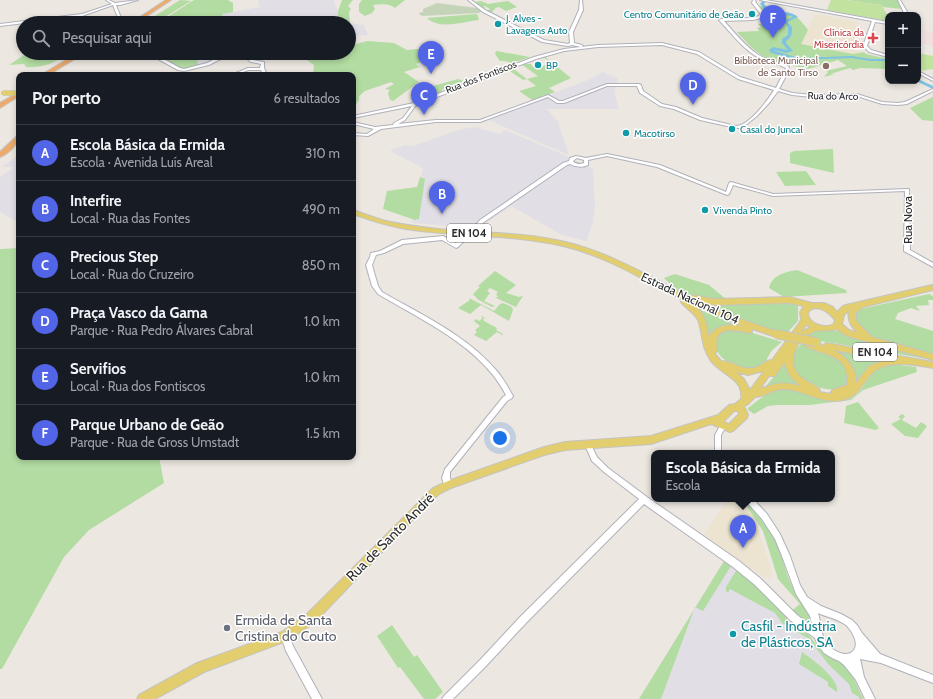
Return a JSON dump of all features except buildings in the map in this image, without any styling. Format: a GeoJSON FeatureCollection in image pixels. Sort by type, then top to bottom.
{"type":"FeatureCollection","features":[{"type":"Feature","properties":{"kind":"highway"},"geometry":{"type":"LineString","coordinates":[[145,16],[169,0]]}},
{"type":"Feature","properties":{"kind":"highway"},"geometry":{"type":"LineString","coordinates":[[150,16],[174,0]]}},
{"type":"Feature","properties":{"kind":"highway"},"geometry":{"type":"LineString","coordinates":[[49,72],[70,60]]}},
{"type":"Feature","properties":{"kind":"highway"},"geometry":{"type":"LineString","coordinates":[[55,72],[75,60]]}},
{"type":"Feature","properties":{"kind":"highway"},"geometry":{"type":"LineString","coordinates":[[0,102],[16,94]]}},
{"type":"Feature","properties":{"kind":"highway"},"geometry":{"type":"LineString","coordinates":[[0,106],[16,94]]}},
{"type":"Feature","properties":{"kind":"highway"},"geometry":{"type":"LineString","coordinates":[[1,155],[16,142]]}},
{"type":"Feature","properties":{"kind":"main road"},"geometry":{"type":"LineString","coordinates":[[1,93],[16,92]]}},
{"type":"Feature","properties":{"kind":"main road","name":"Estrada Nacional 104"},"geometry":{"type":"LineString","coordinates":[[356,213],[382,222],[406,227],[533,238],[580,248],[637,273],[704,310],[758,332],[807,343],[933,364]]}},
{"type":"Feature","properties":{"kind":"main road"},"geometry":{"type":"LineString","coordinates":[[674,293],[714,302],[783,300],[827,308],[932,288]]}},
{"type":"Feature","properties":{"kind":"main road"},"geometry":{"type":"LineString","coordinates":[[674,293],[700,315],[704,326],[706,343],[709,352],[721,366],[743,384],[746,390],[741,406],[744,415],[730,428],[722,422],[732,408],[741,406],[756,394],[800,336],[805,332],[822,328],[832,328],[838,321],[840,314],[846,308],[932,288]]}},
{"type":"Feature","properties":{"kind":"main road","name":"Estrada Nacional 104"},"geometry":{"type":"LineString","coordinates":[[674,293],[705,308],[776,336],[933,364]]}},
{"type":"Feature","properties":{"kind":"main road"},"geometry":{"type":"LineString","coordinates":[[873,341],[860,332],[853,322],[852,311],[856,307],[883,301],[887,298]]}},
{"type":"Feature","properties":{"kind":"main road"},"geometry":{"type":"LineString","coordinates":[[741,406],[803,323],[805,318],[805,309],[811,305]]}},
{"type":"Feature","properties":{"kind":"main road"},"geometry":{"type":"LineString","coordinates":[[827,308],[836,314],[838,321],[846,332],[933,357]]}},
{"type":"Feature","properties":{"kind":"main road"},"geometry":{"type":"LineString","coordinates":[[805,318],[812,324],[822,328]]}},
{"type":"Feature","properties":{"kind":"main road"},"geometry":{"type":"LineString","coordinates":[[758,332],[740,328],[723,328],[716,333],[711,344],[714,351],[725,364],[744,371],[762,369],[771,362],[774,362]]}},
{"type":"Feature","properties":{"kind":"main road"},"geometry":{"type":"LineString","coordinates":[[793,346],[788,359],[791,370],[805,385],[821,392],[831,393],[842,391],[851,387],[853,378],[851,369],[844,360],[832,352],[810,346],[807,343]]}},
{"type":"Feature","properties":{"kind":"main road"},"geometry":{"type":"LineString","coordinates":[[756,394],[775,386],[784,386],[818,396],[843,397],[856,390],[871,368],[883,362],[908,361]]}},
{"type":"Feature","properties":{"kind":"main road","name":"Rua de Santo André"},"geometry":{"type":"LineString","coordinates":[[144,699],[201,667],[285,636],[311,618],[423,503],[436,491],[448,485],[544,451],[565,446],[651,440],[708,420],[722,422]]}},
{"type":"Feature","properties":{"kind":"street"},"geometry":{"type":"LineString","coordinates":[[107,0],[114,4],[119,16]]}},
{"type":"Feature","properties":{"kind":"street"},"geometry":{"type":"LineString","coordinates":[[71,16],[114,4],[137,0]]}},
{"type":"Feature","properties":{"kind":"street"},"geometry":{"type":"LineString","coordinates":[[469,0],[488,13],[543,41],[568,46],[667,45],[698,53],[732,74],[777,90]]}},
{"type":"Feature","properties":{"kind":"street"},"geometry":{"type":"LineString","coordinates":[[575,46],[571,32],[581,10],[581,0]]}},
{"type":"Feature","properties":{"kind":"street"},"geometry":{"type":"LineString","coordinates":[[356,124],[380,128],[436,121],[480,121],[548,96],[558,102],[564,102],[607,85],[639,85],[641,92],[661,105],[676,108],[701,119],[739,127],[747,122],[777,90],[788,67],[764,60],[754,54],[722,20],[753,19],[760,17],[762,12],[754,3],[754,0]]}},
{"type":"Feature","properties":{"kind":"street"},"geometry":{"type":"LineString","coordinates":[[761,0],[885,22]]}},
{"type":"Feature","properties":{"kind":"street"},"geometry":{"type":"LineString","coordinates":[[899,0],[905,12]]}},
{"type":"Feature","properties":{"kind":"street"},"geometry":{"type":"LineString","coordinates":[[874,20],[865,46],[870,51],[885,55]]}},
{"type":"Feature","properties":{"kind":"street"},"geometry":{"type":"LineString","coordinates":[[0,25],[16,23]]}},
{"type":"Feature","properties":{"kind":"street"},"geometry":{"type":"LineString","coordinates":[[564,50],[568,46]]}},
{"type":"Feature","properties":{"kind":"street"},"geometry":{"type":"LineString","coordinates":[[564,50],[575,46]]}},
{"type":"Feature","properties":{"kind":"street","name":"Rua dos Fontiscos"},"geometry":{"type":"LineString","coordinates":[[356,116],[415,104],[521,62],[564,50]]}},
{"type":"Feature","properties":{"kind":"street"},"geometry":{"type":"LineString","coordinates":[[163,60],[179,69],[184,70],[208,64],[216,60]]}},
{"type":"Feature","properties":{"kind":"street"},"geometry":{"type":"LineString","coordinates":[[245,60],[248,65],[254,68],[262,68]]}},
{"type":"Feature","properties":{"kind":"street"},"geometry":{"type":"LineString","coordinates":[[238,72],[248,65],[257,62],[263,63],[262,68],[264,72]]}},
{"type":"Feature","properties":{"kind":"street"},"geometry":{"type":"LineString","coordinates":[[921,74],[933,80]]}},
{"type":"Feature","properties":{"kind":"street","name":"Rua do Arco"},"geometry":{"type":"LineString","coordinates":[[777,90],[800,95],[857,96],[882,103],[898,104],[906,103],[933,90]]}},
{"type":"Feature","properties":{"kind":"street"},"geometry":{"type":"LineString","coordinates":[[388,127],[404,118],[415,104]]}},
{"type":"Feature","properties":{"kind":"street"},"geometry":{"type":"LineString","coordinates":[[356,131],[369,127]]}},
{"type":"Feature","properties":{"kind":"street"},"geometry":{"type":"LineString","coordinates":[[369,127],[373,129],[373,132]]}},
{"type":"Feature","properties":{"kind":"street"},"geometry":{"type":"LineString","coordinates":[[356,132],[359,134],[368,135],[380,128]]}},
{"type":"Feature","properties":{"kind":"street","name":"Rua Nova"},"geometry":{"type":"LineString","coordinates":[[586,159],[607,155],[658,166],[727,194],[731,183],[773,195],[907,190],[907,250],[933,265]]}},
{"type":"Feature","properties":{"kind":"street"},"geometry":{"type":"LineString","coordinates":[[574,157],[586,159],[586,164],[584,165],[574,165],[572,162],[574,157]]}},
{"type":"Feature","properties":{"kind":"street"},"geometry":{"type":"LineString","coordinates":[[448,485],[446,478],[447,471],[505,399],[510,396],[495,373],[474,352],[450,334],[380,293],[375,286],[370,270],[373,254],[382,252],[402,242],[443,238],[456,246],[482,221],[565,164],[572,162]]}},
{"type":"Feature","properties":{"kind":"street"},"geometry":{"type":"LineString","coordinates":[[718,450],[718,435],[722,422]]}},
{"type":"Feature","properties":{"kind":"street"},"geometry":{"type":"LineString","coordinates":[[588,445],[594,459],[644,500],[736,564],[758,582],[794,618],[817,635],[826,649],[840,657],[852,668],[860,679],[870,699]]}},
{"type":"Feature","properties":{"kind":"street"},"geometry":{"type":"LineString","coordinates":[[447,699],[523,620],[644,500]]}},
{"type":"Feature","properties":{"kind":"street"},"geometry":{"type":"LineString","coordinates":[[751,502],[764,516],[784,550],[800,592],[814,614],[817,635]]}},
{"type":"Feature","properties":{"kind":"street"},"geometry":{"type":"LineString","coordinates":[[805,600],[819,610],[848,622],[871,652],[881,659]]}},
{"type":"Feature","properties":{"kind":"street"},"geometry":{"type":"LineString","coordinates":[[816,625],[822,616],[834,615]]}},
{"type":"Feature","properties":{"kind":"street"},"geometry":{"type":"LineString","coordinates":[[858,634],[860,645],[856,655],[860,679]]}},
{"type":"Feature","properties":{"kind":"street"},"geometry":{"type":"LineString","coordinates":[[285,636],[289,648],[317,699]]}},
{"type":"Feature","properties":{"kind":"street"},"geometry":{"type":"LineString","coordinates":[[840,657],[851,658],[856,655],[881,659],[933,679]]}},
{"type":"Feature","properties":{"kind":"shaded area"},"geometry":{"type":"Polygon","coordinates":[[[258,0],[333,0],[338,11],[338,16],[208,16],[260,7],[258,0]]]}},
{"type":"Feature","properties":{"kind":"shaded area"},"geometry":{"type":"Polygon","coordinates":[[[815,14],[859,22],[855,34],[857,35],[854,46],[860,53],[853,54],[801,44],[815,14]]]}},
{"type":"Feature","properties":{"kind":"shaded area"},"geometry":{"type":"Polygon","coordinates":[[[356,24],[364,25],[368,35],[356,36],[356,24]]]}},
{"type":"Feature","properties":{"kind":"shaded area"},"geometry":{"type":"Polygon","coordinates":[[[921,30],[933,32],[933,46],[921,44],[921,30]]]}},
{"type":"Feature","properties":{"kind":"shaded area"},"geometry":{"type":"Polygon","coordinates":[[[164,60],[212,60],[209,62],[184,69],[164,60]]]}},
{"type":"Feature","properties":{"kind":"shaded area"},"geometry":{"type":"Polygon","coordinates":[[[603,72],[618,79],[614,92],[619,109],[547,109],[558,122],[569,155],[484,118],[586,81],[603,72]]]}},
{"type":"Feature","properties":{"kind":"shaded area"},"geometry":{"type":"Polygon","coordinates":[[[475,127],[500,134],[505,130],[569,157],[593,169],[595,207],[593,223],[586,241],[562,235],[511,206],[479,228],[412,223],[423,168],[390,151],[404,145],[414,146],[457,130],[475,127]]]}},
{"type":"Feature","properties":{"kind":"shaded area"},"geometry":{"type":"Polygon","coordinates":[[[16,157],[16,221],[0,212],[0,177],[14,167],[1,167],[16,157]]]}},
{"type":"Feature","properties":{"kind":"shaded area"},"geometry":{"type":"Polygon","coordinates":[[[726,502],[743,502],[754,516],[772,572],[772,577],[763,577],[704,535],[726,502]]]}},
{"type":"Feature","properties":{"kind":"shaded area"},"geometry":{"type":"Polygon","coordinates":[[[724,561],[758,584],[792,625],[809,635],[822,652],[846,666],[863,699],[639,699],[724,561]]]}},
{"type":"Feature","properties":{"kind":"green space"},"geometry":{"type":"Polygon","coordinates":[[[180,0],[191,1],[166,16],[155,16],[180,0]]]}},
{"type":"Feature","properties":{"kind":"green space"},"geometry":{"type":"Polygon","coordinates":[[[194,0],[228,0],[233,3],[233,12],[222,14],[223,16],[169,16],[194,0]]]}},
{"type":"Feature","properties":{"kind":"green space"},"geometry":{"type":"Polygon","coordinates":[[[342,0],[353,0],[348,6],[351,9],[349,12],[349,16],[338,16],[338,11],[342,0]]]}},
{"type":"Feature","properties":{"kind":"green space"},"geometry":{"type":"Polygon","coordinates":[[[362,0],[405,0],[395,8],[393,6],[382,4],[373,5],[375,9],[372,13],[365,16],[359,12],[359,4],[362,0]]]}},
{"type":"Feature","properties":{"kind":"green space"},"geometry":{"type":"Polygon","coordinates":[[[831,0],[846,0],[882,5],[886,12],[885,20],[827,10],[831,0]]]}},
{"type":"Feature","properties":{"kind":"green space"},"geometry":{"type":"Polygon","coordinates":[[[846,0],[897,0],[902,9],[883,7],[882,5],[846,0]]]}},
{"type":"Feature","properties":{"kind":"green space"},"geometry":{"type":"Polygon","coordinates":[[[481,1],[488,4],[508,1],[517,7],[506,11],[499,7],[495,8],[491,13],[487,11],[490,9],[485,6],[483,7],[486,8],[483,9],[475,2],[481,1]]]}},
{"type":"Feature","properties":{"kind":"green space"},"geometry":{"type":"Polygon","coordinates":[[[437,3],[477,8],[482,11],[479,13],[422,16],[419,14],[423,12],[423,9],[437,3]]]}},
{"type":"Feature","properties":{"kind":"green space"},"geometry":{"type":"Polygon","coordinates":[[[759,6],[763,6],[772,13],[788,14],[799,19],[808,30],[801,44],[853,54],[864,52],[866,54],[885,58],[885,69],[860,68],[853,70],[850,68],[824,77],[828,72],[826,71],[847,66],[838,60],[808,69],[779,63],[772,60],[755,51],[737,32],[759,31],[757,28],[761,27],[758,24],[764,24],[759,19],[765,14],[759,6]]]}},
{"type":"Feature","properties":{"kind":"green space"},"geometry":{"type":"Polygon","coordinates":[[[477,14],[478,20],[451,24],[438,24],[427,18],[477,14]]]}},
{"type":"Feature","properties":{"kind":"green space"},"geometry":{"type":"Polygon","coordinates":[[[367,41],[394,43],[407,50],[424,49],[425,51],[420,53],[433,58],[416,64],[420,67],[404,72],[419,82],[393,101],[390,100],[388,93],[390,90],[385,89],[394,84],[391,82],[365,91],[359,96],[359,100],[356,104],[356,72],[313,72],[314,65],[307,60],[356,60],[356,44],[367,41]]]}},
{"type":"Feature","properties":{"kind":"green space"},"geometry":{"type":"Polygon","coordinates":[[[496,51],[530,57],[513,63],[500,61],[495,54],[496,51]]]}},
{"type":"Feature","properties":{"kind":"green space"},"geometry":{"type":"Polygon","coordinates":[[[921,54],[933,56],[933,69],[921,71],[921,54]]]}},
{"type":"Feature","properties":{"kind":"green space"},"geometry":{"type":"Polygon","coordinates":[[[544,56],[571,78],[549,88],[555,92],[532,100],[519,91],[536,86],[527,79],[538,76],[521,64],[531,64],[533,67],[541,67],[549,63],[546,61],[548,60],[542,57],[544,56]]]}},
{"type":"Feature","properties":{"kind":"green space"},"geometry":{"type":"Polygon","coordinates":[[[16,60],[57,60],[52,63],[30,67],[26,67],[24,64],[9,65],[16,60]]]}},
{"type":"Feature","properties":{"kind":"green space"},"geometry":{"type":"Polygon","coordinates":[[[164,60],[197,60],[198,65],[182,69],[164,60]]]}},
{"type":"Feature","properties":{"kind":"green space"},"geometry":{"type":"Polygon","coordinates":[[[511,67],[527,79],[523,80],[507,69],[511,67]]]}},
{"type":"Feature","properties":{"kind":"green space"},"geometry":{"type":"Polygon","coordinates":[[[458,79],[464,81],[443,89],[441,92],[435,93],[426,86],[433,86],[458,79]]]}},
{"type":"Feature","properties":{"kind":"green space"},"geometry":{"type":"Polygon","coordinates":[[[933,97],[933,121],[922,120],[910,108],[933,97]]]}},
{"type":"Feature","properties":{"kind":"green space"},"geometry":{"type":"Polygon","coordinates":[[[833,149],[834,173],[790,163],[790,153],[794,151],[833,149]]]}},
{"type":"Feature","properties":{"kind":"green space"},"geometry":{"type":"Polygon","coordinates":[[[806,171],[816,185],[785,186],[776,172],[806,171]]]}},
{"type":"Feature","properties":{"kind":"green space"},"geometry":{"type":"Polygon","coordinates":[[[420,177],[425,179],[419,219],[415,220],[383,209],[387,191],[417,187],[420,177]]]}},
{"type":"Feature","properties":{"kind":"green space"},"geometry":{"type":"Polygon","coordinates":[[[16,248],[16,460],[160,460],[164,483],[89,530],[64,557],[2,669],[0,669],[0,249],[16,248]]]}},
{"type":"Feature","properties":{"kind":"green space"},"geometry":{"type":"Polygon","coordinates":[[[797,270],[846,290],[847,293],[784,297],[769,288],[776,277],[784,273],[797,270]]]}},
{"type":"Feature","properties":{"kind":"green space"},"geometry":{"type":"Polygon","coordinates":[[[495,271],[516,285],[506,293],[519,297],[523,296],[516,307],[496,298],[498,296],[496,295],[498,292],[490,288],[487,291],[490,293],[484,301],[495,306],[492,307],[477,299],[473,295],[480,287],[478,286],[495,271]]]}},
{"type":"Feature","properties":{"kind":"green space"},"geometry":{"type":"Polygon","coordinates":[[[675,274],[709,285],[727,300],[701,298],[692,296],[677,289],[664,278],[675,274]]]}},
{"type":"Feature","properties":{"kind":"green space"},"geometry":{"type":"Polygon","coordinates":[[[929,294],[933,296],[933,300],[928,300],[929,305],[916,306],[920,311],[911,308],[898,313],[895,319],[933,331],[933,354],[886,342],[874,337],[858,323],[856,313],[860,309],[929,294]]]}},
{"type":"Feature","properties":{"kind":"green space"},"geometry":{"type":"Polygon","coordinates":[[[469,298],[494,311],[500,304],[503,303],[512,307],[513,310],[509,321],[481,305],[470,314],[458,308],[470,300],[469,298]]]}},
{"type":"Feature","properties":{"kind":"green space"},"geometry":{"type":"Polygon","coordinates":[[[692,299],[783,300],[798,305],[798,321],[787,333],[752,324],[692,299]]]}},
{"type":"Feature","properties":{"kind":"green space"},"geometry":{"type":"Polygon","coordinates":[[[696,308],[738,326],[729,326],[709,339],[696,308]]]}},
{"type":"Feature","properties":{"kind":"green space"},"geometry":{"type":"Polygon","coordinates":[[[482,316],[485,318],[483,319],[484,321],[497,328],[496,330],[503,334],[502,335],[497,332],[486,341],[474,335],[477,332],[475,330],[480,326],[474,321],[476,319],[479,321],[483,318],[481,317],[482,316]]]}},
{"type":"Feature","properties":{"kind":"green space"},"geometry":{"type":"Polygon","coordinates":[[[743,330],[782,342],[770,353],[766,361],[761,366],[753,368],[740,367],[722,357],[718,353],[716,344],[718,334],[724,331],[743,330]]]}},
{"type":"Feature","properties":{"kind":"green space"},"geometry":{"type":"Polygon","coordinates":[[[817,331],[838,331],[849,336],[933,358],[933,360],[821,341],[823,350],[839,359],[845,365],[849,382],[843,387],[837,389],[820,388],[812,385],[799,375],[794,369],[792,362],[793,354],[804,339],[809,334],[817,331]]]}},
{"type":"Feature","properties":{"kind":"green space"},"geometry":{"type":"Polygon","coordinates":[[[831,349],[884,359],[873,365],[852,389],[855,375],[854,370],[843,357],[831,349]]]}},
{"type":"Feature","properties":{"kind":"green space"},"geometry":{"type":"Polygon","coordinates":[[[785,363],[808,389],[783,384],[766,386],[785,363]]]}},
{"type":"Feature","properties":{"kind":"green space"},"geometry":{"type":"Polygon","coordinates":[[[890,364],[916,367],[917,372],[863,390],[851,400],[809,405],[768,406],[754,414],[748,410],[748,408],[766,394],[779,389],[796,390],[822,399],[840,401],[849,399],[861,390],[876,370],[890,364]]]}},
{"type":"Feature","properties":{"kind":"green space"},"geometry":{"type":"Polygon","coordinates":[[[858,402],[879,428],[876,430],[844,423],[846,406],[858,402]]]}},
{"type":"Feature","properties":{"kind":"green space"},"geometry":{"type":"Polygon","coordinates":[[[902,414],[905,416],[902,420],[916,428],[921,422],[927,426],[918,438],[905,436],[891,424],[901,419],[898,417],[902,414]]]}},
{"type":"Feature","properties":{"kind":"green space"},"geometry":{"type":"Polygon","coordinates":[[[743,502],[747,502],[768,528],[778,546],[788,577],[797,597],[811,615],[809,621],[803,620],[790,612],[800,604],[778,579],[763,531],[743,502]]]}},
{"type":"Feature","properties":{"kind":"green space"},"geometry":{"type":"Polygon","coordinates":[[[724,561],[731,566],[703,611],[696,607],[724,561]]]}},
{"type":"Feature","properties":{"kind":"green space"},"geometry":{"type":"Polygon","coordinates":[[[736,571],[758,584],[792,625],[809,635],[822,652],[846,666],[863,699],[859,699],[859,697],[852,693],[849,684],[829,665],[809,639],[782,623],[775,613],[730,589],[728,593],[726,591],[726,587],[736,571]]]}},
{"type":"Feature","properties":{"kind":"green space"},"geometry":{"type":"Polygon","coordinates":[[[694,610],[661,699],[639,699],[694,610]]]}},
{"type":"Feature","properties":{"kind":"green space"},"geometry":{"type":"Polygon","coordinates":[[[392,625],[414,657],[417,655],[443,692],[435,699],[424,699],[400,667],[398,668],[377,636],[392,625]]]}},
{"type":"Feature","properties":{"kind":"green space"},"geometry":{"type":"Polygon","coordinates":[[[802,652],[830,675],[837,687],[837,692],[828,686],[828,682],[799,664],[802,652]]]}},
{"type":"Feature","properties":{"kind":"waterway"},"geometry":{"type":"LineString","coordinates":[[765,0],[762,4],[768,11],[790,14],[796,17],[785,21],[790,27],[790,35],[784,40],[784,43],[791,51],[786,52],[773,48],[771,50],[773,52],[799,59],[852,57],[870,60],[885,60]]}},
{"type":"Feature","properties":{"kind":"waterway"},"geometry":{"type":"LineString","coordinates":[[921,82],[933,88]]}},
{"type":"Feature","properties":{"kind":"place","name":"Centro Comunitário de Geão"},"geometry":{"type":"Point","coordinates":[752,14]}},
{"type":"Feature","properties":{"kind":"place","name":"J. Alves - Lavagens Auto"},"geometry":{"type":"Point","coordinates":[498,24]}},
{"type":"Feature","properties":{"kind":"place","name":"Parque Urbano de Geão"},"geometry":{"type":"Point","coordinates":[773,38]}},
{"type":"Feature","properties":{"kind":"place","name":"Clínica da Misericórdia"},"geometry":{"type":"Point","coordinates":[873,38]}},
{"type":"Feature","properties":{"kind":"place","name":"BP"},"geometry":{"type":"Point","coordinates":[538,65]}},
{"type":"Feature","properties":{"kind":"place","name":"Biblioteca Municipal de Santo Tirso"},"geometry":{"type":"Point","coordinates":[826,66]}},
{"type":"Feature","properties":{"kind":"place","name":"Servifios"},"geometry":{"type":"Point","coordinates":[431,74]}},
{"type":"Feature","properties":{"kind":"place","name":"Praça Vasco da Gama"},"geometry":{"type":"Point","coordinates":[693,105]}},
{"type":"Feature","properties":{"kind":"place","name":"Precious Step"},"geometry":{"type":"Point","coordinates":[424,115]}},
{"type":"Feature","properties":{"kind":"place","name":"Casal do Juncal"},"geometry":{"type":"Point","coordinates":[732,129]}},
{"type":"Feature","properties":{"kind":"place","name":"Macotirso"},"geometry":{"type":"Point","coordinates":[626,133]}},
{"type":"Feature","properties":{"kind":"place","name":"Vivenda Pinto"},"geometry":{"type":"Point","coordinates":[705,210]}},
{"type":"Feature","properties":{"kind":"place","name":"Interfire"},"geometry":{"type":"Point","coordinates":[442,214]}},
{"type":"Feature","properties":{"kind":"place","name":"Escola Básica da Ermida"},"geometry":{"type":"Point","coordinates":[743,548]}},
{"type":"Feature","properties":{"kind":"place","name":"Ermida de Santa Cristina do Couto"},"geometry":{"type":"Point","coordinates":[227,628]}},
{"type":"Feature","properties":{"kind":"place","name":"Casfil - Indústria de Plásticos, SA"},"geometry":{"type":"Point","coordinates":[733,634]}}]}
